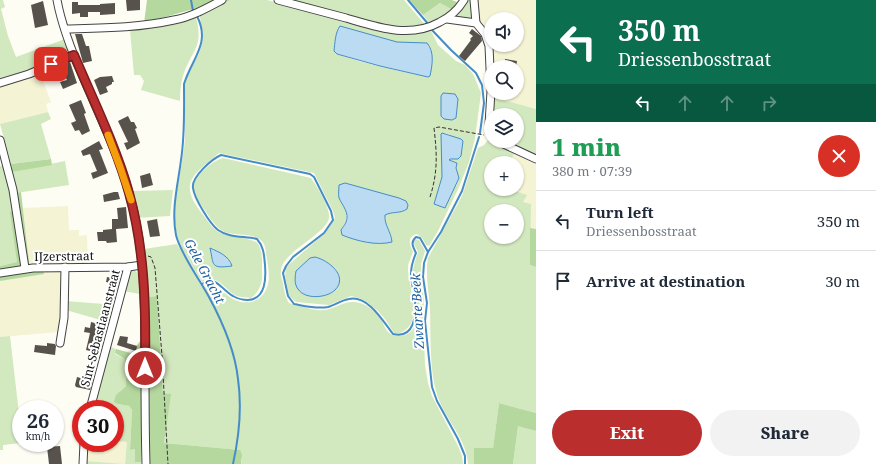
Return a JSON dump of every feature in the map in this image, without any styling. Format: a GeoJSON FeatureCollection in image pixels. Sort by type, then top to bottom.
{"type":"FeatureCollection","features":[{"type":"Feature","properties":{"kind":"street"},"geometry":{"type":"LineString","coordinates":[[57,0],[60,15],[74,55],[124,176],[133,210],[142,256],[145,299],[146,464]]}},
{"type":"Feature","properties":{"kind":"street"},"geometry":{"type":"LineString","coordinates":[[65,29],[139,26],[176,20],[204,10],[222,0]]}},
{"type":"Feature","properties":{"kind":"street"},"geometry":{"type":"LineString","coordinates":[[278,0],[384,29],[402,32],[418,31],[431,27],[447,19],[464,0]]}},
{"type":"Feature","properties":{"kind":"street"},"geometry":{"type":"LineString","coordinates":[[474,0],[476,23],[485,34],[489,46],[491,91],[490,108]]}},
{"type":"Feature","properties":{"kind":"street"},"geometry":{"type":"LineString","coordinates":[[447,19],[476,23]]}},
{"type":"Feature","properties":{"kind":"street"},"geometry":{"type":"LineString","coordinates":[[0,83],[29,74],[74,55]]}},
{"type":"Feature","properties":{"kind":"street"},"geometry":{"type":"LineString","coordinates":[[0,140],[14,190],[25,268]]}},
{"type":"Feature","properties":{"kind":"street"},"geometry":{"type":"LineString","coordinates":[[512,148],[536,159]]}},
{"type":"Feature","properties":{"kind":"street","name":"Sint-Sebastiaanstraat"},"geometry":{"type":"LineString","coordinates":[[92,400],[128,267],[142,265]]}},
{"type":"Feature","properties":{"kind":"street"},"geometry":{"type":"LineString","coordinates":[[60,343],[64,318],[65,267]]}},
{"type":"Feature","properties":{"kind":"street","name":"IJzerstraat"},"geometry":{"type":"LineString","coordinates":[[0,273],[25,268],[128,267]]}},
{"type":"Feature","properties":{"kind":"street"},"geometry":{"type":"LineString","coordinates":[[83,464],[84,452]]}},
{"type":"Feature","properties":{"kind":"path"},"geometry":{"type":"LineString","coordinates":[[430,197],[435,182],[436,171],[434,128],[439,127],[484,135]]}},
{"type":"Feature","properties":{"kind":"path"},"geometry":{"type":"LineString","coordinates":[[142,256],[152,257],[155,268],[168,464]]}},
{"type":"Feature","properties":{"kind":"green space"},"geometry":{"type":"Polygon","coordinates":[[[0,0],[3,0],[5,7],[1,9],[8,36],[16,57],[65,39],[70,51],[69,54],[49,64],[0,79],[0,0]]]}},
{"type":"Feature","properties":{"kind":"green space"},"geometry":{"type":"Polygon","coordinates":[[[147,0],[230,0],[200,17],[197,8],[144,23],[147,0]]]}},
{"type":"Feature","properties":{"kind":"green space"},"geometry":{"type":"Polygon","coordinates":[[[230,0],[267,0],[378,28],[430,29],[438,45],[456,61],[465,65],[473,74],[481,93],[475,138],[469,162],[459,187],[438,231],[429,246],[426,245],[422,238],[417,234],[410,239],[413,252],[408,268],[414,311],[410,325],[403,332],[394,333],[378,311],[367,302],[359,298],[351,296],[329,305],[296,302],[289,296],[285,276],[286,267],[325,233],[335,218],[314,173],[219,153],[201,168],[191,181],[190,188],[191,195],[196,205],[210,224],[220,233],[256,242],[260,247],[262,261],[261,283],[259,289],[251,298],[235,295],[217,281],[208,280],[202,282],[181,246],[175,223],[176,198],[185,137],[184,89],[185,83],[199,54],[203,41],[200,17],[230,0]],[[336,36],[334,51],[340,55],[363,62],[428,77],[430,75],[432,58],[431,48],[421,44],[404,44],[336,36]],[[441,133],[443,169],[441,183],[456,186],[459,178],[456,168],[457,164],[456,162],[449,160],[458,159],[463,145],[448,134],[441,133]],[[340,198],[345,209],[346,220],[342,228],[392,242],[385,215],[391,212],[398,212],[340,198]]]}},
{"type":"Feature","properties":{"kind":"green space"},"geometry":{"type":"Polygon","coordinates":[[[288,0],[404,0],[426,26],[400,29],[288,0]]]}},
{"type":"Feature","properties":{"kind":"green space"},"geometry":{"type":"Polygon","coordinates":[[[409,0],[452,0],[457,2],[453,10],[440,3],[423,15],[409,0]]]}},
{"type":"Feature","properties":{"kind":"green space"},"geometry":{"type":"Polygon","coordinates":[[[466,0],[472,0],[472,17],[469,19],[456,17],[455,15],[466,0]]]}},
{"type":"Feature","properties":{"kind":"green space"},"geometry":{"type":"Polygon","coordinates":[[[476,0],[536,0],[536,109],[503,100],[524,100],[524,60],[490,60],[488,52],[524,52],[524,12],[484,12],[484,39],[479,21],[476,0]]]}},
{"type":"Feature","properties":{"kind":"green space"},"geometry":{"type":"Polygon","coordinates":[[[440,3],[453,10],[430,24],[423,15],[440,3]]]}},
{"type":"Feature","properties":{"kind":"green space"},"geometry":{"type":"Polygon","coordinates":[[[196,17],[199,34],[198,40],[195,51],[184,74],[181,85],[180,101],[141,90],[144,81],[140,75],[134,75],[130,30],[157,27],[196,17]]]}},
{"type":"Feature","properties":{"kind":"green space"},"geometry":{"type":"Polygon","coordinates":[[[39,71],[51,102],[46,104],[48,112],[0,124],[0,86],[39,71]]]}},
{"type":"Feature","properties":{"kind":"green space"},"geometry":{"type":"Polygon","coordinates":[[[492,100],[503,100],[536,109],[536,157],[516,148],[524,148],[524,108],[491,108],[492,100]]]}},
{"type":"Feature","properties":{"kind":"green space"},"geometry":{"type":"Polygon","coordinates":[[[48,112],[51,119],[41,124],[51,159],[11,164],[0,124],[48,112]]]}},
{"type":"Feature","properties":{"kind":"green space"},"geometry":{"type":"Polygon","coordinates":[[[484,145],[484,148],[505,148],[514,152],[513,156],[484,156],[484,196],[524,196],[524,194],[527,195],[523,202],[531,204],[530,265],[536,267],[536,413],[499,403],[493,448],[474,448],[474,464],[468,464],[464,447],[439,400],[436,390],[431,356],[427,264],[428,258],[462,196],[478,148],[484,145]]]}},
{"type":"Feature","properties":{"kind":"green space"},"geometry":{"type":"Polygon","coordinates":[[[514,152],[523,156],[513,156],[514,152]]]}},
{"type":"Feature","properties":{"kind":"green space"},"geometry":{"type":"Polygon","coordinates":[[[524,157],[536,162],[536,229],[530,228],[531,204],[523,203],[526,195],[524,194],[524,157]]]}},
{"type":"Feature","properties":{"kind":"green space"},"geometry":{"type":"Polygon","coordinates":[[[223,158],[311,178],[320,192],[329,213],[327,223],[322,230],[288,257],[283,264],[281,271],[286,296],[289,303],[316,310],[325,310],[350,302],[360,303],[377,314],[389,333],[396,336],[405,335],[412,331],[416,324],[417,305],[413,270],[418,252],[414,244],[415,239],[419,240],[425,251],[421,264],[421,278],[424,300],[423,314],[425,365],[428,383],[432,396],[458,446],[463,464],[241,464],[242,460],[239,450],[164,443],[170,394],[163,393],[157,296],[149,297],[144,249],[177,244],[202,287],[210,283],[237,301],[255,301],[262,296],[267,289],[269,272],[264,244],[256,237],[232,234],[221,230],[216,226],[194,193],[194,182],[200,173],[209,165],[223,158]]]}},
{"type":"Feature","properties":{"kind":"green space"},"geometry":{"type":"Polygon","coordinates":[[[51,159],[52,165],[12,172],[11,164],[51,159]]]}},
{"type":"Feature","properties":{"kind":"green space"},"geometry":{"type":"Polygon","coordinates":[[[65,161],[69,185],[16,193],[12,172],[65,161]]]}},
{"type":"Feature","properties":{"kind":"green space"},"geometry":{"type":"Polygon","coordinates":[[[4,165],[11,192],[17,262],[0,266],[0,166],[4,165]]]}},
{"type":"Feature","properties":{"kind":"green space"},"geometry":{"type":"Polygon","coordinates":[[[173,190],[170,216],[136,218],[132,191],[173,190]]]}},
{"type":"Feature","properties":{"kind":"green space"},"geometry":{"type":"Polygon","coordinates":[[[21,192],[30,271],[43,270],[44,274],[0,281],[0,266],[17,262],[10,212],[18,209],[16,193],[21,192]]]}},
{"type":"Feature","properties":{"kind":"green space"},"geometry":{"type":"Polygon","coordinates":[[[68,206],[69,230],[79,230],[79,236],[87,235],[88,265],[29,265],[23,208],[68,206]]]}},
{"type":"Feature","properties":{"kind":"green space"},"geometry":{"type":"Polygon","coordinates":[[[530,228],[536,229],[536,267],[530,265],[530,228]]]}},
{"type":"Feature","properties":{"kind":"green space"},"geometry":{"type":"Polygon","coordinates":[[[57,269],[62,271],[62,304],[59,332],[0,337],[0,281],[43,270],[57,269]]]}},
{"type":"Feature","properties":{"kind":"green space"},"geometry":{"type":"Polygon","coordinates":[[[132,269],[139,276],[140,294],[123,291],[128,272],[132,269]]]}},
{"type":"Feature","properties":{"kind":"green space"},"geometry":{"type":"Polygon","coordinates":[[[157,296],[163,393],[171,394],[164,443],[240,450],[242,455],[241,464],[149,464],[149,297],[157,296]]]}},
{"type":"Feature","properties":{"kind":"green space"},"geometry":{"type":"Polygon","coordinates":[[[66,301],[116,305],[111,323],[66,310],[66,301]]]}},
{"type":"Feature","properties":{"kind":"green space"},"geometry":{"type":"Polygon","coordinates":[[[10,336],[17,400],[12,400],[12,444],[3,445],[3,450],[0,450],[0,337],[10,336]]]}},
{"type":"Feature","properties":{"kind":"green space"},"geometry":{"type":"Polygon","coordinates":[[[141,340],[141,462],[135,462],[135,449],[130,450],[132,410],[129,406],[124,405],[124,400],[115,400],[116,395],[126,386],[125,359],[115,353],[116,349],[131,353],[141,340]]]}},
{"type":"Feature","properties":{"kind":"green space"},"geometry":{"type":"Polygon","coordinates":[[[108,346],[116,349],[115,354],[125,359],[126,386],[120,391],[119,400],[94,400],[108,346]]]}},
{"type":"Feature","properties":{"kind":"green space"},"geometry":{"type":"Polygon","coordinates":[[[499,403],[536,413],[536,431],[518,426],[513,464],[474,464],[474,448],[493,448],[499,403]]]}},
{"type":"Feature","properties":{"kind":"green space"},"geometry":{"type":"Polygon","coordinates":[[[124,405],[129,406],[132,410],[130,450],[135,449],[135,462],[141,462],[141,464],[125,464],[127,442],[124,442],[124,405]]]}},
{"type":"Feature","properties":{"kind":"green space"},"geometry":{"type":"Polygon","coordinates":[[[518,425],[536,431],[536,464],[513,464],[518,425]]]}},
{"type":"Feature","properties":{"kind":"green space"},"geometry":{"type":"Polygon","coordinates":[[[124,442],[127,442],[125,464],[85,461],[86,452],[124,452],[124,442]]]}},
{"type":"Feature","properties":{"kind":"green space"},"geometry":{"type":"Polygon","coordinates":[[[85,461],[125,464],[85,464],[85,461]]]}},
{"type":"Feature","properties":{"kind":"water"},"geometry":{"type":"Polygon","coordinates":[[[340,26],[397,42],[427,43],[430,47],[432,55],[430,76],[428,77],[380,66],[337,54],[334,51],[336,35],[340,26]]]}},
{"type":"Feature","properties":{"kind":"water"},"geometry":{"type":"Polygon","coordinates":[[[443,93],[455,94],[458,99],[456,118],[452,120],[444,119],[441,116],[441,96],[443,93]]]}},
{"type":"Feature","properties":{"kind":"water"},"geometry":{"type":"Polygon","coordinates":[[[442,133],[463,141],[461,156],[458,159],[449,160],[457,163],[456,168],[459,178],[445,208],[434,204],[442,177],[442,133]]]}},
{"type":"Feature","properties":{"kind":"water"},"geometry":{"type":"Polygon","coordinates":[[[345,183],[406,201],[408,205],[407,209],[385,215],[392,242],[367,242],[342,235],[341,230],[346,223],[347,215],[339,198],[339,185],[345,183]]]}},
{"type":"Feature","properties":{"kind":"water"},"geometry":{"type":"Polygon","coordinates":[[[210,248],[226,257],[232,266],[216,266],[213,262],[210,248]]]}},
{"type":"Feature","properties":{"kind":"water"},"geometry":{"type":"Polygon","coordinates":[[[315,257],[326,261],[331,265],[335,269],[340,279],[339,285],[331,293],[316,297],[301,293],[295,283],[296,271],[310,258],[315,257]]]}},
{"type":"Feature","properties":{"kind":"building"},"geometry":{"type":"Polygon","coordinates":[[[126,0],[140,0],[140,10],[127,11],[126,0]]]}},
{"type":"Feature","properties":{"kind":"building"},"geometry":{"type":"Polygon","coordinates":[[[43,1],[48,25],[35,28],[31,5],[43,1]]]}},
{"type":"Feature","properties":{"kind":"building"},"geometry":{"type":"Polygon","coordinates":[[[72,2],[78,2],[78,5],[115,3],[115,14],[100,15],[100,12],[88,12],[88,17],[80,17],[80,13],[72,14],[72,2]]]}},
{"type":"Feature","properties":{"kind":"building"},"geometry":{"type":"Polygon","coordinates":[[[472,29],[481,36],[482,41],[465,61],[459,56],[473,36],[469,33],[472,29]]]}},
{"type":"Feature","properties":{"kind":"building"},"geometry":{"type":"Polygon","coordinates":[[[75,34],[82,34],[86,46],[89,46],[92,61],[83,63],[75,34]]]}},
{"type":"Feature","properties":{"kind":"building"},"geometry":{"type":"Polygon","coordinates":[[[70,62],[77,83],[63,89],[60,82],[67,80],[60,66],[70,62]]]}},
{"type":"Feature","properties":{"kind":"building"},"geometry":{"type":"Polygon","coordinates":[[[112,76],[114,82],[106,87],[108,92],[100,95],[94,80],[100,77],[112,76]]]}},
{"type":"Feature","properties":{"kind":"building"},"geometry":{"type":"Polygon","coordinates":[[[81,100],[90,131],[82,135],[79,130],[75,131],[71,123],[76,121],[69,105],[81,100]]]}},
{"type":"Feature","properties":{"kind":"building"},"geometry":{"type":"Polygon","coordinates":[[[128,116],[137,128],[135,129],[140,143],[127,150],[124,143],[128,142],[118,121],[128,116]]]}},
{"type":"Feature","properties":{"kind":"building"},"geometry":{"type":"Polygon","coordinates":[[[99,141],[103,149],[99,150],[108,173],[93,179],[91,173],[97,171],[90,154],[83,156],[81,151],[99,141]]]}},
{"type":"Feature","properties":{"kind":"building"},"geometry":{"type":"Polygon","coordinates":[[[150,173],[153,185],[142,188],[140,176],[150,173]]]}},
{"type":"Feature","properties":{"kind":"building"},"geometry":{"type":"Polygon","coordinates":[[[118,192],[120,199],[104,202],[103,195],[118,192]]]}},
{"type":"Feature","properties":{"kind":"building"},"geometry":{"type":"Polygon","coordinates":[[[126,207],[128,228],[116,229],[117,242],[107,243],[106,241],[98,241],[97,232],[112,229],[112,219],[118,219],[117,208],[126,207]]]}},
{"type":"Feature","properties":{"kind":"building"},"geometry":{"type":"Polygon","coordinates":[[[157,219],[160,236],[150,237],[147,221],[157,219]]]}},
{"type":"Feature","properties":{"kind":"building"},"geometry":{"type":"Polygon","coordinates":[[[113,275],[120,277],[114,299],[107,298],[111,283],[106,282],[107,277],[112,278],[113,275]]]}},
{"type":"Feature","properties":{"kind":"building"},"geometry":{"type":"Polygon","coordinates":[[[91,322],[102,325],[94,352],[86,350],[90,333],[84,332],[85,327],[90,328],[91,322]]]}},
{"type":"Feature","properties":{"kind":"building"},"geometry":{"type":"Polygon","coordinates":[[[120,336],[128,337],[127,343],[137,346],[136,351],[117,345],[120,336]]]}},
{"type":"Feature","properties":{"kind":"building"},"geometry":{"type":"Polygon","coordinates":[[[47,343],[55,344],[55,355],[34,352],[35,345],[47,346],[47,343]]]}},
{"type":"Feature","properties":{"kind":"building"},"geometry":{"type":"Polygon","coordinates":[[[89,363],[96,365],[90,390],[76,387],[77,377],[84,379],[89,363]]]}},
{"type":"Feature","properties":{"kind":"building"},"geometry":{"type":"Polygon","coordinates":[[[48,452],[61,452],[62,464],[49,464],[48,452]]]}},
{"type":"Feature","properties":{"kind":"waterway","name":"Gele Gracht"},"geometry":{"type":"LineString","coordinates":[[191,0],[193,11]]}},
{"type":"Feature","properties":{"kind":"waterway","name":"Zwarte Beek"},"geometry":{"type":"LineString","coordinates":[[408,0],[429,25]]}},
{"type":"Feature","properties":{"kind":"waterway","name":"Gele Gracht"},"geometry":{"type":"LineString","coordinates":[[197,16],[201,26],[202,35],[199,51],[184,84],[183,141],[174,216],[178,242],[219,316],[234,358],[239,390],[240,411],[237,443],[233,464]]}},
{"type":"Feature","properties":{"kind":"waterway","name":"Zwarte Beek"},"geometry":{"type":"LineString","coordinates":[[431,29],[476,73],[482,85],[484,103],[480,133]]}},
{"type":"Feature","properties":{"kind":"waterway","name":"Zwarte Beek"},"geometry":{"type":"LineString","coordinates":[[465,464],[465,456],[458,439],[437,401],[432,387],[425,321],[427,303],[423,277],[424,263],[428,252],[441,232],[462,191],[479,137]]}},
{"type":"Feature","properties":{"kind":"waterway"},"geometry":{"type":"LineString","coordinates":[[202,284],[213,281],[235,297],[248,300],[254,299],[262,292],[265,282],[264,254],[257,239],[232,236],[222,233],[211,222],[196,198],[193,188],[195,179],[208,164],[221,155],[310,174],[314,177],[331,211],[333,220],[324,233],[293,257],[283,273],[288,296],[294,304],[324,308],[349,299],[356,299],[369,305],[380,316],[393,334],[400,335],[406,333],[413,324],[415,312],[411,268],[416,253],[413,247],[414,239],[416,237],[420,238],[428,252]]}},
{"type":"Feature","properties":{"kind":"slow traffic"},"geometry":{"type":"LineString","coordinates":[[108,135],[131,200]]}},
{"type":"Feature","properties":{"kind":"route"},"geometry":{"type":"LineString","coordinates":[[51,64],[74,55],[124,176],[133,210],[142,256],[145,299],[145,368]]}}]}
